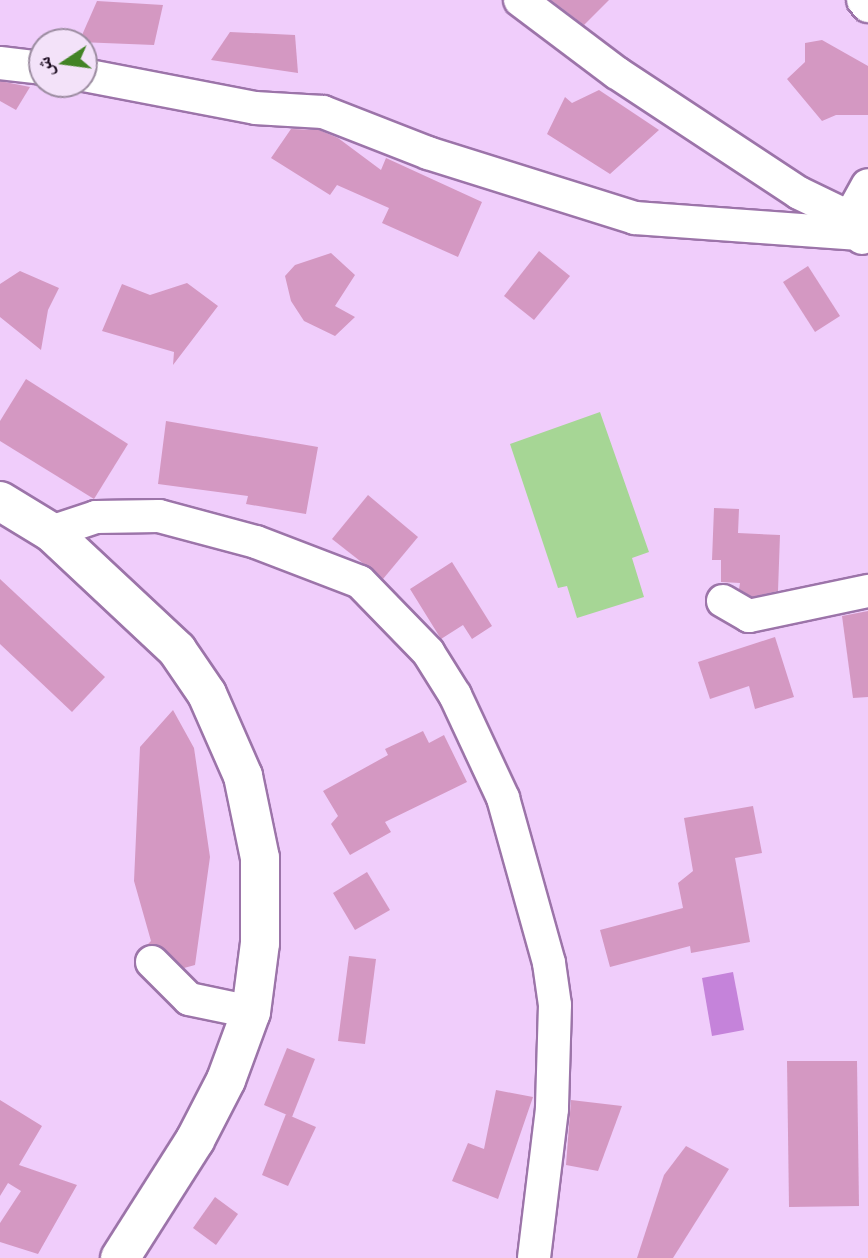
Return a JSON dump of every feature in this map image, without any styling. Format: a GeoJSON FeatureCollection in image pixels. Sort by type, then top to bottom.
{"type":"FeatureCollection","features":[{"type":"Feature","properties":{"kind":"highway"},"geometry":{"type":"LineString","coordinates":[[0,501],[51,531],[177,650],[207,694],[243,776],[260,858],[260,943],[251,1012],[226,1080],[195,1140],[120,1258]]}},
{"type":"Feature","properties":{"kind":"street"},"geometry":{"type":"LineString","coordinates":[[520,0],[617,73],[861,233]]}},
{"type":"Feature","properties":{"kind":"street"},"geometry":{"type":"LineString","coordinates":[[863,0],[868,6]]}},
{"type":"Feature","properties":{"kind":"street"},"geometry":{"type":"LineString","coordinates":[[0,63],[28,66]]}},
{"type":"Feature","properties":{"kind":"street"},"geometry":{"type":"LineString","coordinates":[[98,78],[255,108],[323,113],[428,153],[635,218],[861,233]]}},
{"type":"Feature","properties":{"kind":"street"},"geometry":{"type":"LineString","coordinates":[[861,233],[859,197],[868,185]]}},
{"type":"Feature","properties":{"kind":"street"},"geometry":{"type":"LineString","coordinates":[[51,531],[96,517],[159,516],[256,542],[360,582],[428,652],[455,695],[503,798],[550,963],[555,1005],[551,1109],[534,1258]]}},
{"type":"Feature","properties":{"kind":"street"},"geometry":{"type":"LineString","coordinates":[[723,601],[749,616],[868,591]]}},
{"type":"Feature","properties":{"kind":"street"},"geometry":{"type":"LineString","coordinates":[[152,962],[189,999],[251,1012]]}},
{"type":"Feature","properties":{"kind":"green space"},"geometry":{"type":"Polygon","coordinates":[[[600,412],[649,552],[632,558],[644,597],[577,618],[567,586],[558,588],[510,444],[600,412]]]}},
{"type":"Feature","properties":{"kind":"shaded area"},"geometry":{"type":"Polygon","coordinates":[[[733,972],[744,1030],[712,1036],[702,978],[733,972]]]}},
{"type":"Feature","properties":{"kind":"building"},"geometry":{"type":"Polygon","coordinates":[[[551,0],[609,0],[584,25],[551,0]]]}},
{"type":"Feature","properties":{"kind":"building"},"geometry":{"type":"Polygon","coordinates":[[[97,1],[163,5],[154,45],[98,43],[98,28],[85,28],[97,1]]]}},
{"type":"Feature","properties":{"kind":"building"},"geometry":{"type":"Polygon","coordinates":[[[230,32],[295,35],[298,73],[211,60],[230,32]]]}},
{"type":"Feature","properties":{"kind":"building"},"geometry":{"type":"Polygon","coordinates":[[[822,40],[868,66],[868,115],[836,115],[822,121],[787,79],[805,62],[805,43],[822,40]]]}},
{"type":"Feature","properties":{"kind":"building"},"geometry":{"type":"Polygon","coordinates":[[[0,81],[28,87],[16,110],[0,101],[0,81]]]}},
{"type":"Feature","properties":{"kind":"building"},"geometry":{"type":"Polygon","coordinates":[[[599,90],[659,130],[610,174],[547,134],[565,97],[572,103],[599,90]]]}},
{"type":"Feature","properties":{"kind":"building"},"geometry":{"type":"Polygon","coordinates":[[[291,129],[319,130],[338,138],[381,170],[386,158],[482,202],[458,257],[382,223],[389,208],[337,185],[330,195],[271,158],[291,129]]]}},
{"type":"Feature","properties":{"kind":"building"},"geometry":{"type":"Polygon","coordinates":[[[539,251],[570,276],[534,320],[504,296],[539,251]]]}},
{"type":"Feature","properties":{"kind":"building"},"geometry":{"type":"Polygon","coordinates":[[[331,253],[355,275],[335,306],[355,317],[335,336],[304,321],[291,301],[285,276],[295,265],[331,253]]]}},
{"type":"Feature","properties":{"kind":"building"},"geometry":{"type":"Polygon","coordinates":[[[808,266],[840,316],[815,332],[783,282],[808,266]]]}},
{"type":"Feature","properties":{"kind":"building"},"geometry":{"type":"Polygon","coordinates":[[[20,271],[59,288],[48,310],[41,350],[0,317],[0,284],[20,271]]]}},
{"type":"Feature","properties":{"kind":"building"},"geometry":{"type":"Polygon","coordinates":[[[187,283],[218,306],[173,365],[174,352],[102,331],[122,284],[150,295],[187,283]]]}},
{"type":"Feature","properties":{"kind":"building"},"geometry":{"type":"Polygon","coordinates":[[[26,379],[128,444],[94,499],[0,441],[0,421],[26,379]]]}},
{"type":"Feature","properties":{"kind":"building"},"geometry":{"type":"Polygon","coordinates":[[[166,421],[318,447],[306,514],[246,504],[248,496],[158,484],[166,421]]]}},
{"type":"Feature","properties":{"kind":"building"},"geometry":{"type":"Polygon","coordinates":[[[368,495],[418,537],[383,579],[332,539],[368,495]]]}},
{"type":"Feature","properties":{"kind":"building"},"geometry":{"type":"Polygon","coordinates":[[[714,508],[739,509],[738,533],[780,535],[778,591],[752,597],[739,589],[740,583],[721,582],[721,560],[712,560],[714,508]]]}},
{"type":"Feature","properties":{"kind":"building"},"geometry":{"type":"Polygon","coordinates":[[[452,562],[492,626],[472,639],[463,625],[441,639],[410,589],[452,562]]]}},
{"type":"Feature","properties":{"kind":"building"},"geometry":{"type":"Polygon","coordinates":[[[0,579],[105,677],[72,712],[0,644],[0,579]]]}},
{"type":"Feature","properties":{"kind":"building"},"geometry":{"type":"Polygon","coordinates":[[[868,611],[868,697],[853,698],[842,616],[868,611]]]}},
{"type":"Feature","properties":{"kind":"building"},"geometry":{"type":"Polygon","coordinates":[[[775,637],[794,697],[755,709],[749,686],[710,699],[698,662],[775,637]]]}},
{"type":"Feature","properties":{"kind":"building"},"geometry":{"type":"Polygon","coordinates":[[[173,710],[194,748],[210,857],[195,965],[184,968],[164,949],[148,944],[151,941],[134,881],[140,747],[173,710]]]}},
{"type":"Feature","properties":{"kind":"building"},"geometry":{"type":"Polygon","coordinates":[[[423,731],[429,743],[444,735],[467,782],[385,822],[391,832],[350,855],[331,824],[338,816],[323,791],[388,755],[385,749],[423,731]]]}},
{"type":"Feature","properties":{"kind":"building"},"geometry":{"type":"Polygon","coordinates":[[[753,806],[762,853],[735,858],[750,942],[691,953],[690,946],[610,967],[600,930],[683,908],[678,883],[693,871],[684,818],[753,806]]]}},
{"type":"Feature","properties":{"kind":"building"},"geometry":{"type":"Polygon","coordinates":[[[367,872],[390,910],[355,930],[333,893],[367,872]]]}},
{"type":"Feature","properties":{"kind":"building"},"geometry":{"type":"Polygon","coordinates":[[[349,956],[376,959],[365,1044],[338,1041],[349,956]]]}},
{"type":"Feature","properties":{"kind":"building"},"geometry":{"type":"Polygon","coordinates":[[[287,1048],[315,1059],[292,1117],[264,1105],[287,1048]]]}},
{"type":"Feature","properties":{"kind":"building"},"geometry":{"type":"Polygon","coordinates":[[[787,1061],[857,1061],[859,1206],[789,1207],[787,1061]]]}},
{"type":"Feature","properties":{"kind":"building"},"geometry":{"type":"Polygon","coordinates":[[[496,1090],[533,1097],[498,1199],[452,1181],[468,1143],[484,1149],[496,1090]]]}},
{"type":"Feature","properties":{"kind":"building"},"geometry":{"type":"Polygon","coordinates":[[[0,1100],[42,1126],[19,1165],[77,1185],[38,1254],[0,1242],[0,1223],[21,1191],[8,1183],[0,1196],[0,1100]]]}},
{"type":"Feature","properties":{"kind":"building"},"geometry":{"type":"Polygon","coordinates":[[[571,1100],[622,1106],[598,1171],[566,1165],[571,1100]]]}},
{"type":"Feature","properties":{"kind":"building"},"geometry":{"type":"Polygon","coordinates":[[[286,1114],[316,1127],[288,1186],[262,1175],[286,1114]]]}},
{"type":"Feature","properties":{"kind":"building"},"geometry":{"type":"Polygon","coordinates":[[[686,1146],[729,1169],[673,1258],[637,1258],[664,1175],[686,1146]]]}},
{"type":"Feature","properties":{"kind":"building"},"geometry":{"type":"Polygon","coordinates":[[[215,1197],[238,1214],[216,1245],[193,1228],[215,1197]]]}}]}
